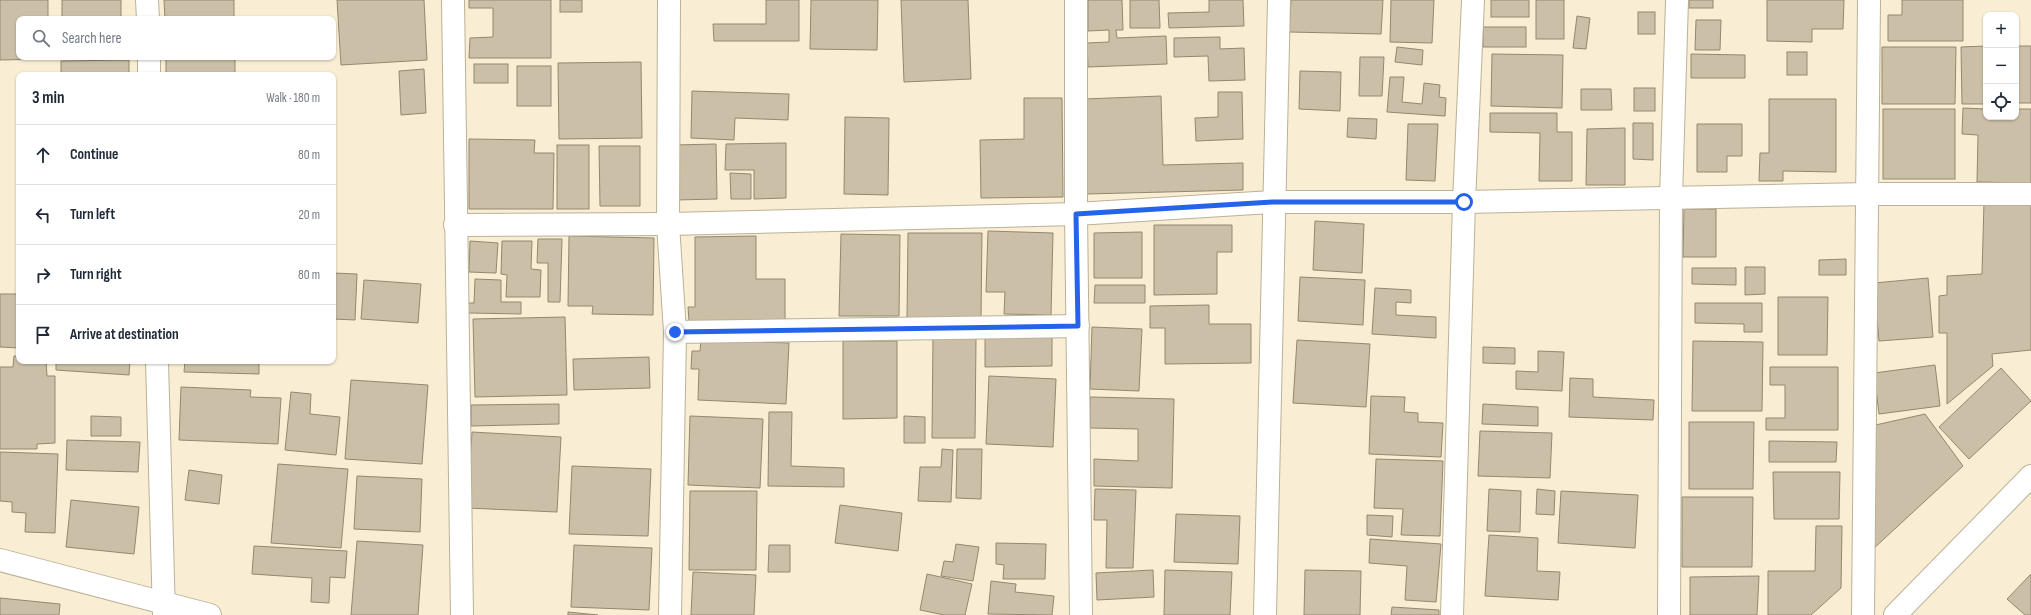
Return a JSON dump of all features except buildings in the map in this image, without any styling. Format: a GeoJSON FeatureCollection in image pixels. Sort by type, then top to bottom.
{"type":"FeatureCollection","features":[{"type":"Feature","properties":{"kind":"street"},"geometry":{"type":"LineString","coordinates":[[147,0],[148,16]]}},
{"type":"Feature","properties":{"kind":"street"},"geometry":{"type":"LineString","coordinates":[[453,0],[455,225],[462,615]]}},
{"type":"Feature","properties":{"kind":"street"},"geometry":{"type":"LineString","coordinates":[[669,0],[668,224],[675,332],[670,615]]}},
{"type":"Feature","properties":{"kind":"street"},"geometry":{"type":"LineString","coordinates":[[1076,0],[1076,214],[1081,615]]}},
{"type":"Feature","properties":{"kind":"street"},"geometry":{"type":"LineString","coordinates":[[1265,615],[1273,202],[1279,0]]}},
{"type":"Feature","properties":{"kind":"street"},"geometry":{"type":"LineString","coordinates":[[1452,615],[1464,202],[1473,0]]}},
{"type":"Feature","properties":{"kind":"street"},"geometry":{"type":"LineString","coordinates":[[1669,615],[1671,198],[1677,0]]}},
{"type":"Feature","properties":{"kind":"street"},"geometry":{"type":"LineString","coordinates":[[1863,615],[1869,0]]}},
{"type":"Feature","properties":{"kind":"street"},"geometry":{"type":"LineString","coordinates":[[149,60],[149,72]]}},
{"type":"Feature","properties":{"kind":"street"},"geometry":{"type":"LineString","coordinates":[[455,225],[668,224],[1076,214],[1273,202],[1464,202],[1868,194],[2031,194]]}},
{"type":"Feature","properties":{"kind":"street"},"geometry":{"type":"LineString","coordinates":[[675,332],[1078,326]]}},
{"type":"Feature","properties":{"kind":"street"},"geometry":{"type":"LineString","coordinates":[[157,364],[164,609]]}},
{"type":"Feature","properties":{"kind":"street"},"geometry":{"type":"LineString","coordinates":[[1895,615],[2031,476]]}},
{"type":"Feature","properties":{"kind":"street"},"geometry":{"type":"LineString","coordinates":[[0,560],[164,609],[210,615]]}},
{"type":"Feature","properties":{"kind":"route"},"geometry":{"type":"LineString","coordinates":[[675,332],[1078,326],[1076,214],[1273,202],[1464,202]]}}]}
